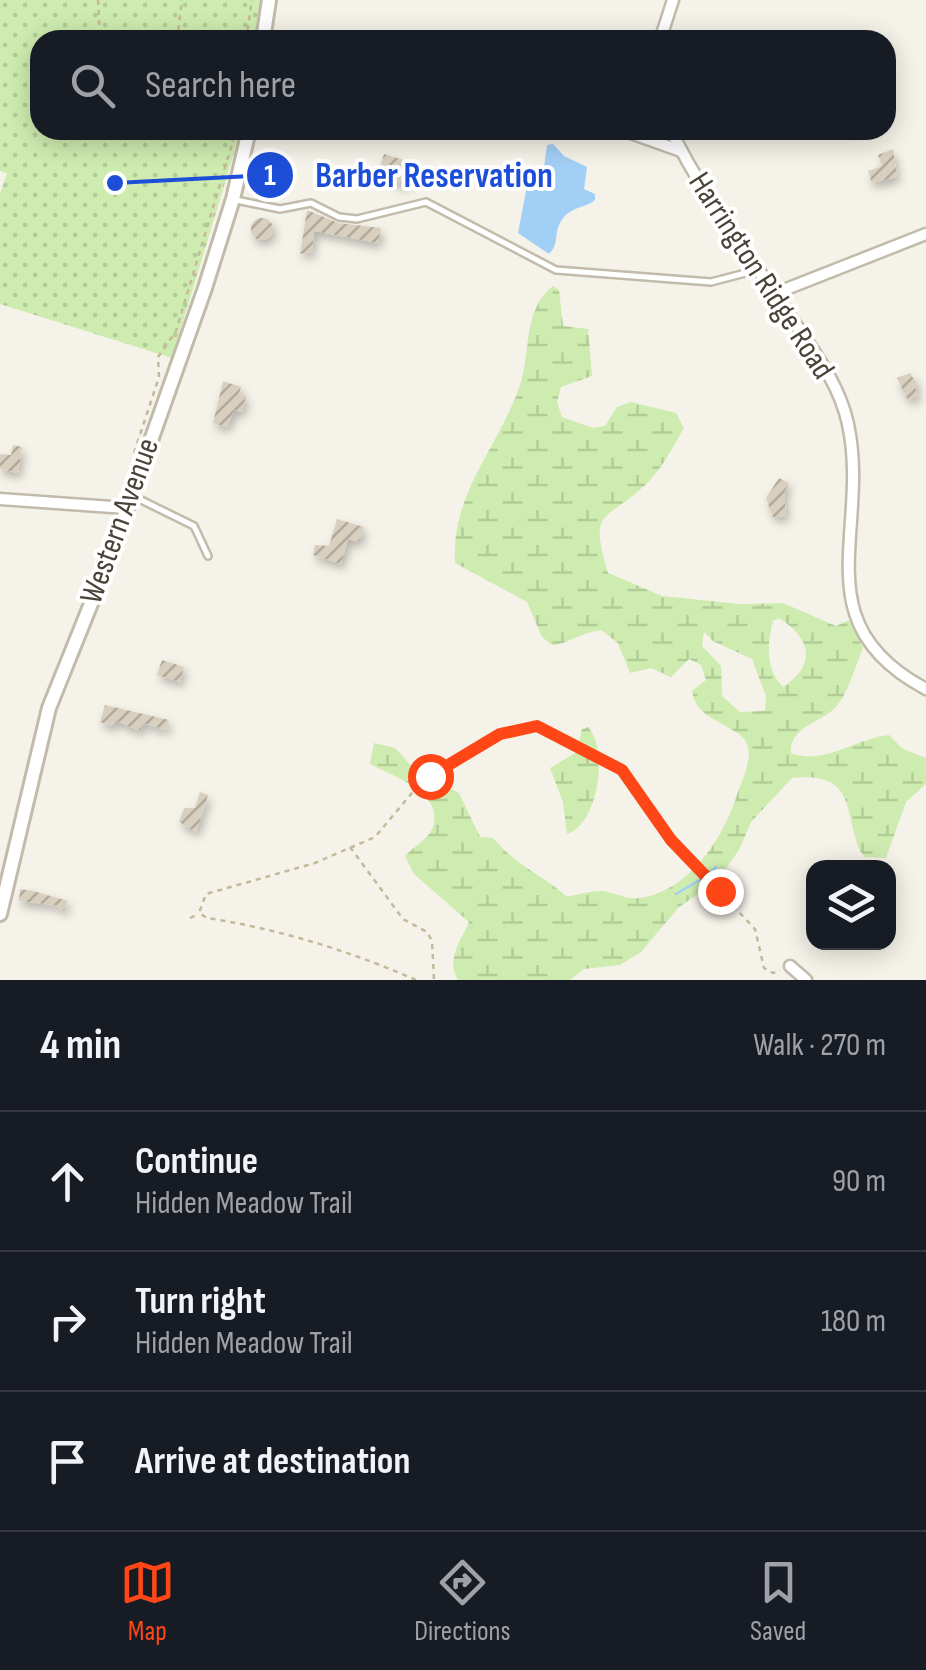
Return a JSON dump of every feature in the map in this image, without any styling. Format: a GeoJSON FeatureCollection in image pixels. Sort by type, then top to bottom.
{"type":"FeatureCollection","features":[{"type":"Feature","properties":{"kind":"street"},"geometry":{"type":"LineString","coordinates":[[264,30],[269,0]]}},
{"type":"Feature","properties":{"kind":"street"},"geometry":{"type":"LineString","coordinates":[[663,30],[673,0]]}},
{"type":"Feature","properties":{"kind":"street","name":"Western Avenue"},"geometry":{"type":"LineString","coordinates":[[0,914],[49,708],[128,502],[233,200],[247,140]]}},
{"type":"Feature","properties":{"kind":"street"},"geometry":{"type":"LineString","coordinates":[[649,140],[682,152]]}},
{"type":"Feature","properties":{"kind":"street","name":"Harrington Ridge Road"},"geometry":{"type":"LineString","coordinates":[[676,140],[827,370],[848,422],[853,471],[850,596],[854,616],[883,660],[926,689]]}},
{"type":"Feature","properties":{"kind":"street"},"geometry":{"type":"LineString","coordinates":[[776,294],[926,234]]}},
{"type":"Feature","properties":{"kind":"street"},"geometry":{"type":"LineString","coordinates":[[0,498],[128,502]]}},
{"type":"Feature","properties":{"kind":"street"},"geometry":{"type":"LineString","coordinates":[[790,966],[806,980]]}},
{"type":"Feature","properties":{"kind":"lane"},"geometry":{"type":"LineString","coordinates":[[233,200],[280,209],[311,203],[339,217],[357,219],[426,202],[556,270],[692,282],[734,280],[758,269]]}},
{"type":"Feature","properties":{"kind":"lane"},"geometry":{"type":"LineString","coordinates":[[128,502],[194,526],[208,556]]}},
{"type":"Feature","properties":{"kind":"path"},"geometry":{"type":"LineString","coordinates":[[98,0],[100,30]]}},
{"type":"Feature","properties":{"kind":"path"},"geometry":{"type":"LineString","coordinates":[[178,30],[182,0]]}},
{"type":"Feature","properties":{"kind":"path"},"geometry":{"type":"LineString","coordinates":[[248,30],[252,0]]}},
{"type":"Feature","properties":{"kind":"path"},"geometry":{"type":"LineString","coordinates":[[130,466],[154,394],[158,356],[176,331],[233,140]]}},
{"type":"Feature","properties":{"kind":"path"},"geometry":{"type":"LineString","coordinates":[[190,918],[199,912],[206,894],[265,880],[375,836],[422,781],[500,734],[537,726],[622,770],[671,840],[755,929],[764,968],[773,973],[790,966]]}},
{"type":"Feature","properties":{"kind":"path"},"geometry":{"type":"LineString","coordinates":[[350,847],[403,919],[427,932],[432,941],[434,980]]}},
{"type":"Feature","properties":{"kind":"path"},"geometry":{"type":"LineString","coordinates":[[199,912],[378,962],[416,980]]}},
{"type":"Feature","properties":{"kind":"green space"},"geometry":{"type":"Polygon","coordinates":[[[0,0],[262,0],[258,30],[30,30],[30,140],[238,140],[172,358],[0,304],[0,194],[7,173],[0,171],[0,0]]]}},
{"type":"Feature","properties":{"kind":"green space"},"geometry":{"type":"Polygon","coordinates":[[[553,286],[559,290],[563,326],[588,329],[592,376],[561,387],[557,402],[562,417],[593,428],[605,426],[617,407],[631,402],[676,413],[684,428],[650,480],[604,519],[600,537],[608,573],[662,596],[740,604],[783,603],[836,626],[849,620],[863,648],[847,688],[835,708],[800,731],[791,753],[828,754],[889,735],[903,749],[926,758],[926,784],[906,802],[886,858],[865,857],[860,851],[848,808],[837,787],[813,777],[792,778],[751,822],[739,850],[716,882],[679,907],[641,952],[620,965],[584,969],[570,980],[458,980],[454,958],[469,922],[414,874],[405,856],[433,827],[431,804],[414,787],[370,764],[374,743],[395,748],[416,771],[459,793],[480,837],[493,838],[566,896],[603,891],[640,898],[658,893],[688,875],[722,831],[748,760],[744,739],[695,702],[692,691],[706,680],[701,665],[689,659],[671,677],[651,668],[630,673],[618,643],[601,630],[552,645],[542,637],[527,602],[455,563],[460,514],[520,385],[532,320],[543,296],[553,286]],[[779,618],[773,621],[769,656],[783,687],[801,670],[806,652],[798,634],[779,618]],[[704,632],[702,646],[721,666],[722,696],[740,712],[765,711],[766,696],[752,659],[713,641],[704,632]]]}},
{"type":"Feature","properties":{"kind":"green space"},"geometry":{"type":"Polygon","coordinates":[[[588,727],[598,752],[597,786],[586,817],[567,834],[563,802],[550,768],[577,752],[582,729],[588,727]]]}},
{"type":"Feature","properties":{"kind":"water"},"geometry":{"type":"Polygon","coordinates":[[[553,144],[564,156],[587,167],[584,189],[595,194],[595,200],[564,218],[549,254],[518,233],[528,181],[544,167],[547,145],[553,144]]]}},
{"type":"Feature","properties":{"kind":"building"},"geometry":{"type":"Polygon","coordinates":[[[893,149],[897,177],[872,183],[868,171],[882,166],[878,155],[893,149]]]}},
{"type":"Feature","properties":{"kind":"building"},"geometry":{"type":"Polygon","coordinates":[[[384,154],[407,161],[406,186],[378,174],[384,154]]]}},
{"type":"Feature","properties":{"kind":"building"},"geometry":{"type":"Polygon","coordinates":[[[307,210],[338,223],[381,228],[378,243],[314,231],[312,252],[300,254],[307,210]]]}},
{"type":"Feature","properties":{"kind":"building"},"geometry":{"type":"Polygon","coordinates":[[[262,218],[273,229],[262,240],[251,229],[262,218]]]}},
{"type":"Feature","properties":{"kind":"building"},"geometry":{"type":"Polygon","coordinates":[[[910,373],[918,386],[918,396],[908,400],[897,378],[910,373]]]}},
{"type":"Feature","properties":{"kind":"building"},"geometry":{"type":"Polygon","coordinates":[[[223,381],[241,387],[239,394],[246,396],[242,412],[234,410],[227,427],[213,423],[223,381]]]}},
{"type":"Feature","properties":{"kind":"building"},"geometry":{"type":"Polygon","coordinates":[[[13,445],[22,447],[18,473],[0,469],[0,454],[11,455],[13,445]]]}},
{"type":"Feature","properties":{"kind":"building"},"geometry":{"type":"Polygon","coordinates":[[[779,478],[789,483],[784,493],[786,516],[773,517],[766,498],[779,478]]]}},
{"type":"Feature","properties":{"kind":"building"},"geometry":{"type":"Polygon","coordinates":[[[337,519],[364,527],[359,542],[348,539],[341,564],[313,555],[315,545],[329,546],[337,519]]]}},
{"type":"Feature","properties":{"kind":"building"},"geometry":{"type":"Polygon","coordinates":[[[162,660],[184,667],[180,682],[157,675],[162,660]]]}},
{"type":"Feature","properties":{"kind":"building"},"geometry":{"type":"Polygon","coordinates":[[[105,705],[169,720],[166,730],[143,723],[140,731],[115,720],[114,726],[100,722],[105,705]]]}},
{"type":"Feature","properties":{"kind":"building"},"geometry":{"type":"Polygon","coordinates":[[[200,792],[208,795],[196,832],[179,822],[184,808],[195,808],[200,792]]]}},
{"type":"Feature","properties":{"kind":"building"},"geometry":{"type":"Polygon","coordinates":[[[20,889],[68,901],[64,911],[55,905],[19,901],[20,889]]]}},
{"type":"Feature","properties":{"kind":"waterway"},"geometry":{"type":"LineString","coordinates":[[709,874],[716,867]]}},
{"type":"Feature","properties":{"kind":"waterway"},"geometry":{"type":"LineString","coordinates":[[676,894],[703,878]]}},
{"type":"Feature","properties":{"kind":"place","name":"Barber Reservation"},"geometry":{"type":"Point","coordinates":[115,183]}},
{"type":"Feature","properties":{"kind":"route"},"geometry":{"type":"LineString","coordinates":[[430,776],[466,758],[500,734],[537,726],[622,770],[671,840],[720,891]]}}]}
